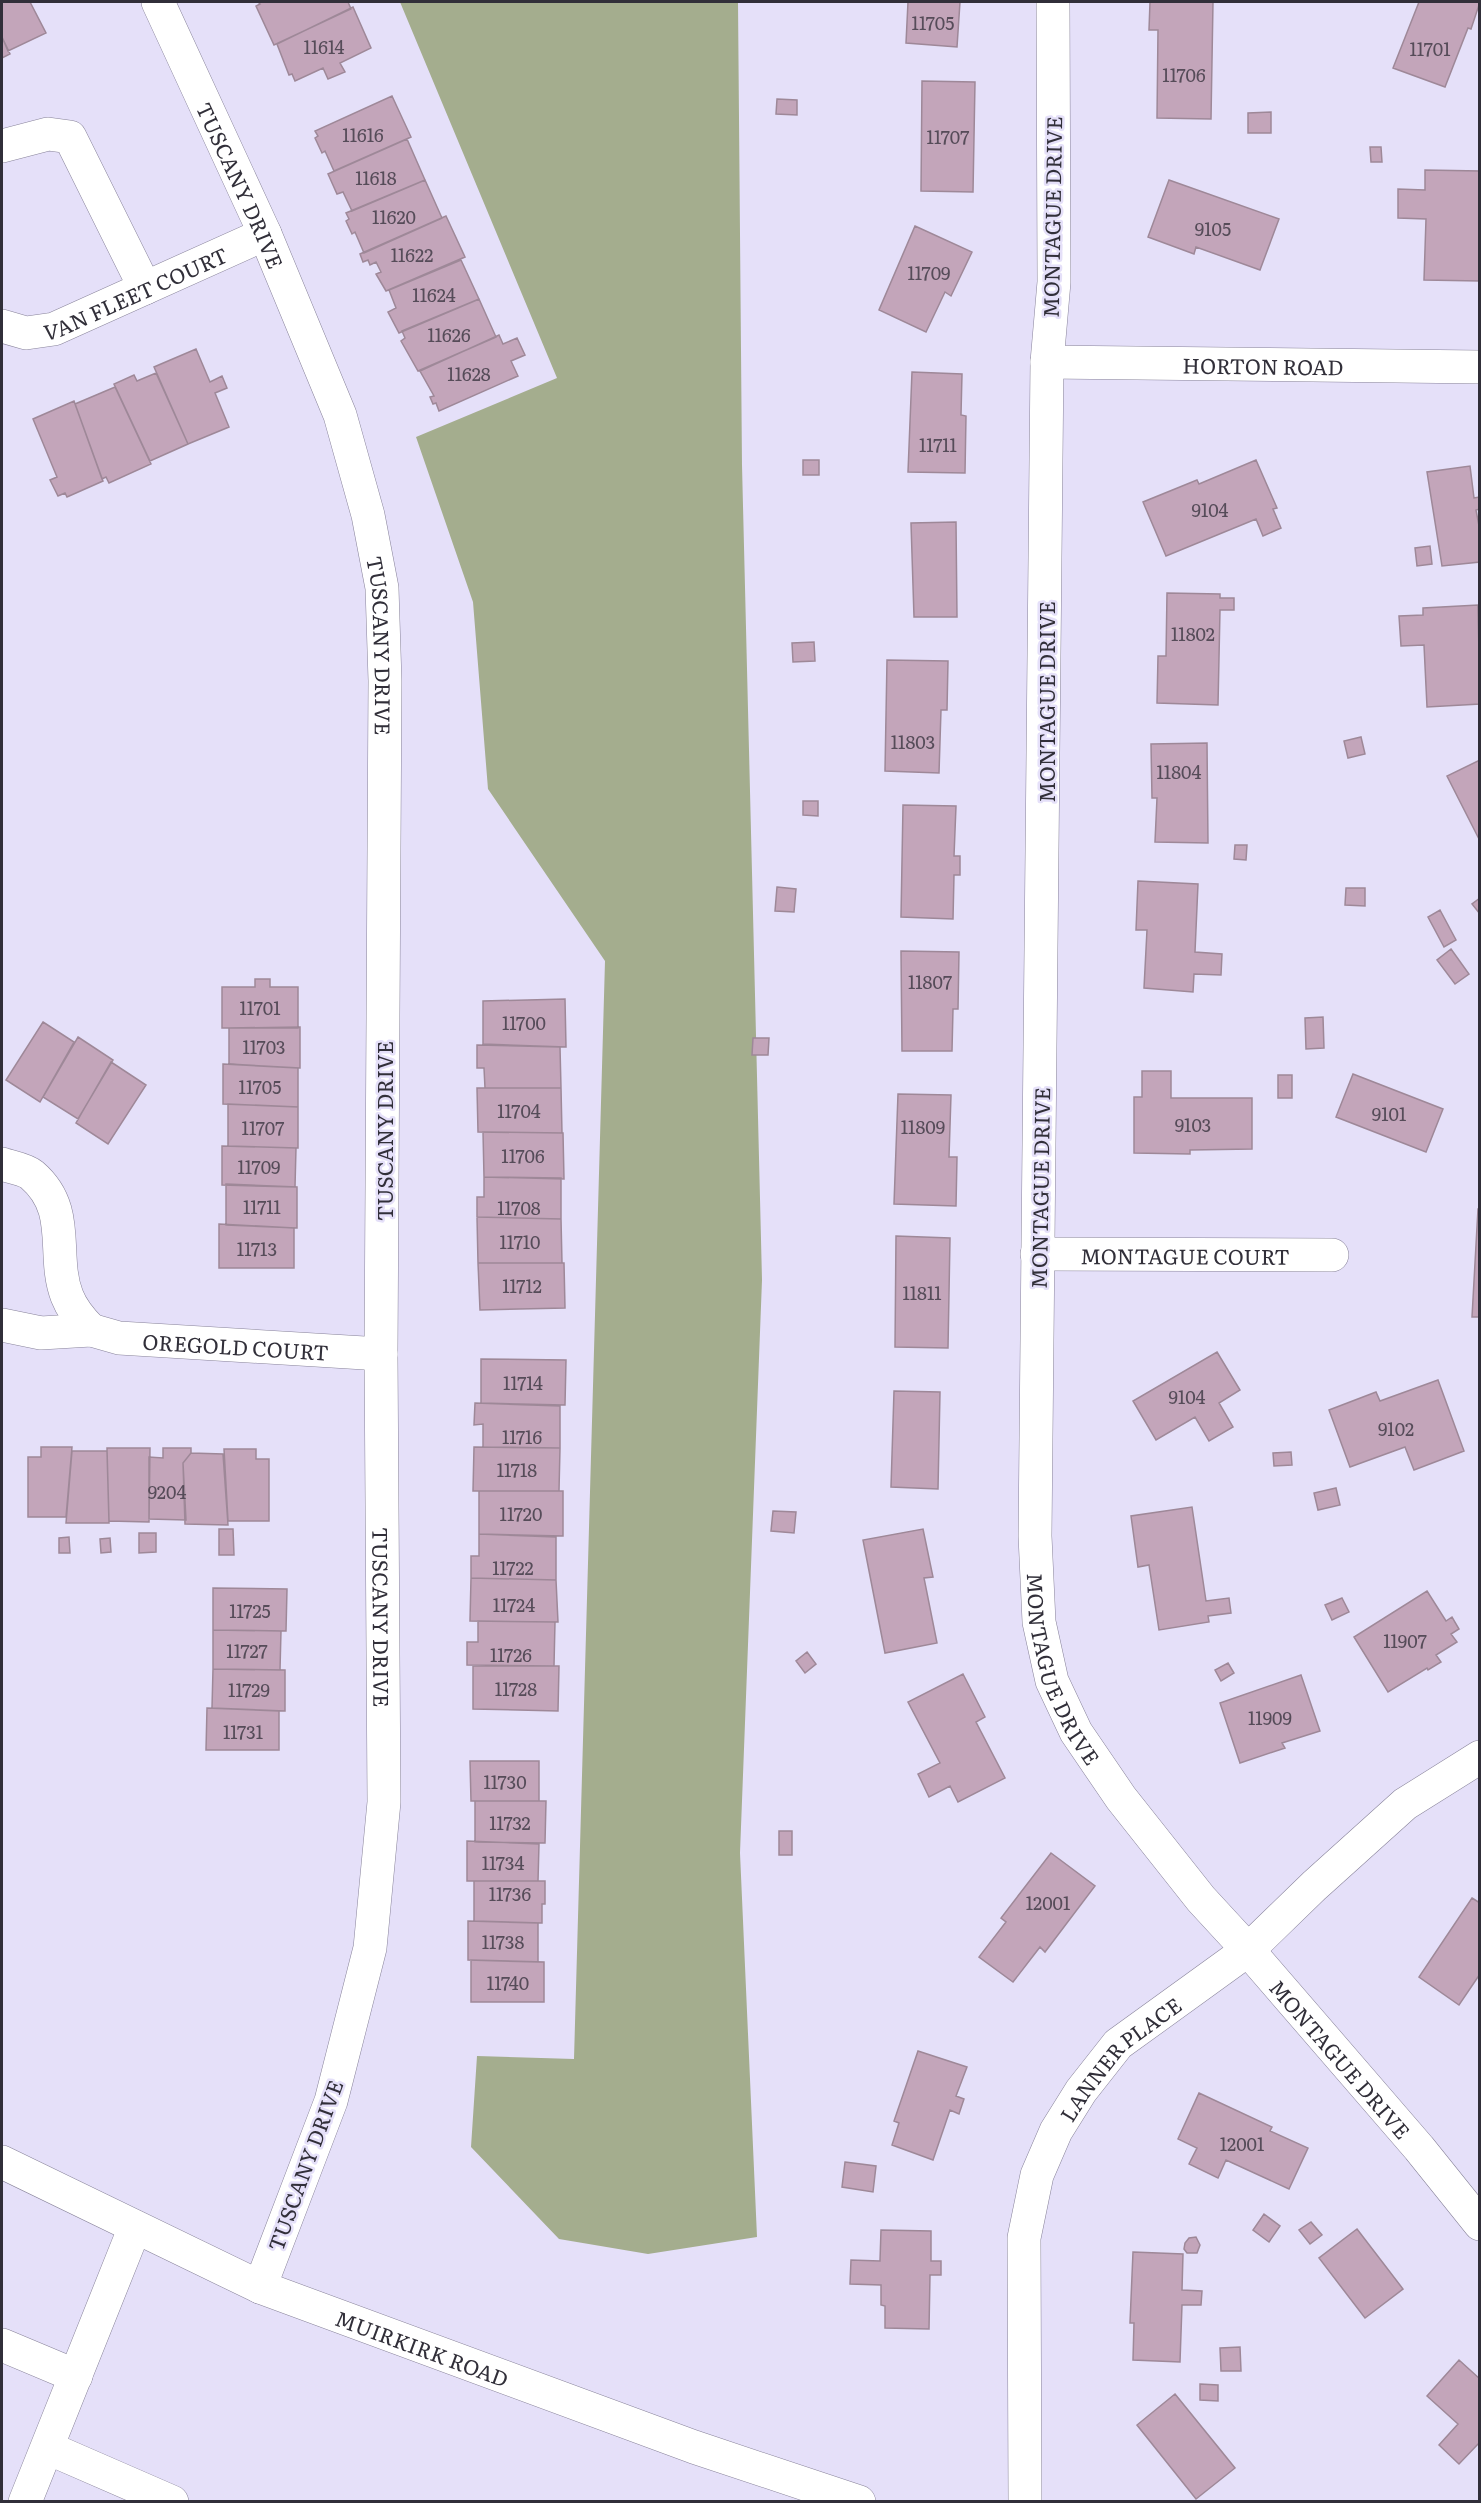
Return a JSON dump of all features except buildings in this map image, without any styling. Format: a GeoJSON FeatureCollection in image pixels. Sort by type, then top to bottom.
{"type":"FeatureCollection","features":[{"type":"Feature","properties":{"kind":"street","name":"TUSCANY DRIVE"},"geometry":{"type":"LineString","coordinates":[[158,2],[265,234],[340,415],[368,515],[382,588],[385,727],[381,1354],[384,1802],[370,1948],[331,2101],[260,2286]]}},
{"type":"Feature","properties":{"kind":"street","name":"MONTAGUE DRIVE"},"geometry":{"type":"LineString","coordinates":[[1053,2],[1054,282],[1047,362],[1043,965],[1037,1254],[1035,1536],[1039,1622],[1052,1681],[1076,1732],[1121,1798],[1201,1899],[1419,2148],[1479,2224]]}},
{"type":"Feature","properties":{"kind":"street"},"geometry":{"type":"LineString","coordinates":[[16,143],[48,134],[70,137],[145,288]]}},
{"type":"Feature","properties":{"kind":"street","name":"VAN FLEET COURT"},"geometry":{"type":"LineString","coordinates":[[2,326],[26,333],[54,329],[265,234]]}},
{"type":"Feature","properties":{"kind":"street","name":"HORTON ROAD"},"geometry":{"type":"LineString","coordinates":[[1047,362],[1479,367]]}},
{"type":"Feature","properties":{"kind":"street"},"geometry":{"type":"LineString","coordinates":[[2,1164],[31,1174],[48,1196],[57,1213],[67,1296],[81,1320],[91,1330]]}},
{"type":"Feature","properties":{"kind":"street","name":"MONTAGUE COURT"},"geometry":{"type":"LineString","coordinates":[[1037,1254],[1332,1255]]}},
{"type":"Feature","properties":{"kind":"street","name":"OREGOLD COURT"},"geometry":{"type":"LineString","coordinates":[[2,1325],[41,1333],[91,1330],[119,1338],[381,1354]]}},
{"type":"Feature","properties":{"kind":"street","name":"LANNER PLACE"},"geometry":{"type":"LineString","coordinates":[[1025,2502],[1024,2238],[1036,2175],[1056,2131],[1082,2091],[1118,2044],[1248,1950],[1314,1886],[1406,1804],[1479,1757]]}},
{"type":"Feature","properties":{"kind":"street","name":"MUIRKIRK ROAD"},"geometry":{"type":"LineString","coordinates":[[2,2162],[260,2286],[694,2447],[859,2502]]}},
{"type":"Feature","properties":{"kind":"street"},"geometry":{"type":"LineString","coordinates":[[25,2502],[135,2227]]}},
{"type":"Feature","properties":{"kind":"street"},"geometry":{"type":"LineString","coordinates":[[2,2344],[76,2376]]}},
{"type":"Feature","properties":{"kind":"street"},"geometry":{"type":"LineString","coordinates":[[48,2448],[172,2502]]}},
{"type":"Feature","properties":{"kind":"green space"},"geometry":{"type":"Polygon","coordinates":[[[400,2],[738,2],[742,465],[762,1280],[740,1853],[757,2237],[648,2254],[559,2239],[471,2147],[477,2056],[574,2059],[605,961],[488,789],[473,602],[416,437],[557,378],[400,2]]]}}]}
